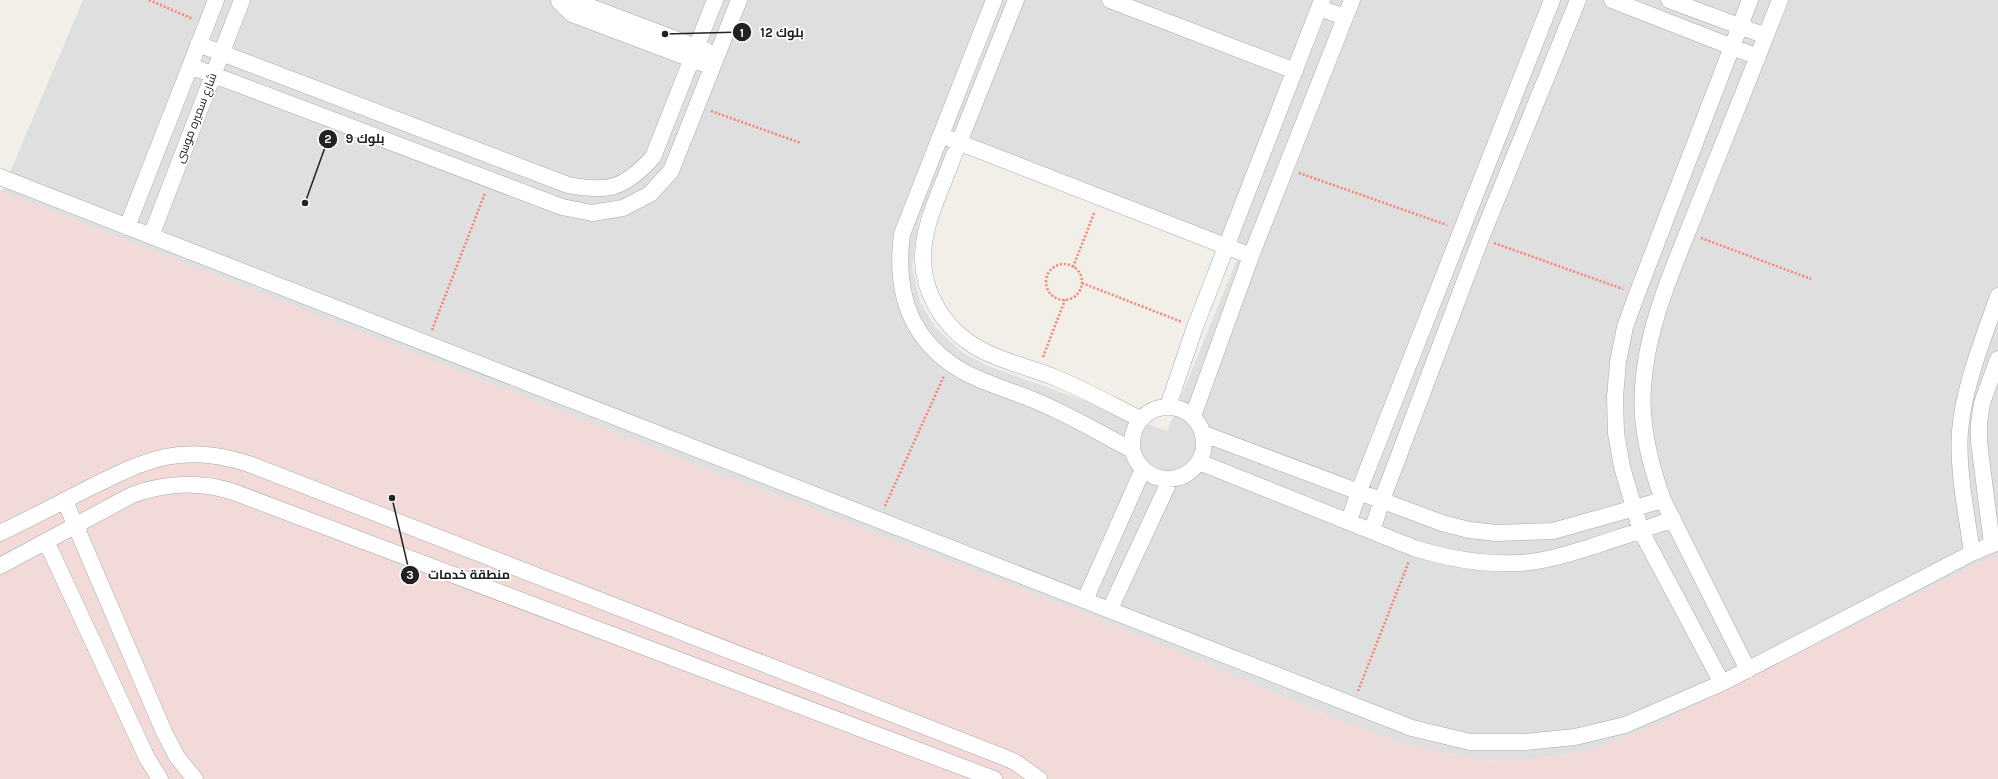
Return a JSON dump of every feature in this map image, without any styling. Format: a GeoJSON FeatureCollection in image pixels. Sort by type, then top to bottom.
{"type":"FeatureCollection","features":[{"type":"Feature","properties":{"kind":"street","name":"شارع سميره موسى"},"geometry":{"type":"LineString","coordinates":[[127,227],[216,0]]}},
{"type":"Feature","properties":{"kind":"street","name":"شارع سميره موسى"},"geometry":{"type":"LineString","coordinates":[[150,236],[242,0]]}},
{"type":"Feature","properties":{"kind":"street"},"geometry":{"type":"LineString","coordinates":[[563,0],[715,61]]}},
{"type":"Feature","properties":{"kind":"street"},"geometry":{"type":"LineString","coordinates":[[198,44],[568,185],[592,190],[616,186],[637,175],[653,157],[715,0]]}},
{"type":"Feature","properties":{"kind":"street"},"geometry":{"type":"LineString","coordinates":[[190,66],[562,207],[592,213],[623,208],[650,194],[671,171],[739,0]]}},
{"type":"Feature","properties":{"kind":"street"},"geometry":{"type":"LineString","coordinates":[[994,0],[939,135],[902,234],[898,259],[900,283],[906,306],[917,328],[932,348],[950,363],[967,374],[1046,405],[1132,450]]}},
{"type":"Feature","properties":{"kind":"street"},"geometry":{"type":"LineString","coordinates":[[1016,0],[959,143],[925,236],[923,262],[928,288],[939,312],[951,327],[967,341],[985,352],[1056,378],[1140,419]]}},
{"type":"Feature","properties":{"kind":"street"},"geometry":{"type":"LineString","coordinates":[[1110,0],[1295,71]]}},
{"type":"Feature","properties":{"kind":"street"},"geometry":{"type":"LineString","coordinates":[[1193,416],[1251,256],[1352,0]]}},
{"type":"Feature","properties":{"kind":"street"},"geometry":{"type":"LineString","coordinates":[[1349,521],[1358,491],[1552,0]]}},
{"type":"Feature","properties":{"kind":"street"},"geometry":{"type":"LineString","coordinates":[[1372,530],[1481,238],[1578,0]]}},
{"type":"Feature","properties":{"kind":"street"},"geometry":{"type":"LineString","coordinates":[[1612,0],[1758,57]]}},
{"type":"Feature","properties":{"kind":"street"},"geometry":{"type":"LineString","coordinates":[[1669,0],[1739,28],[1766,36]]}},
{"type":"Feature","properties":{"kind":"street"},"geometry":{"type":"LineString","coordinates":[[1722,683],[1641,531],[1633,510],[1622,467],[1616,432],[1615,397],[1618,362],[1625,327],[1750,0]]}},
{"type":"Feature","properties":{"kind":"street"},"geometry":{"type":"LineString","coordinates":[[1748,670],[1663,500],[1653,472],[1644,431],[1643,389],[1647,347],[1659,307],[1780,0]]}},
{"type":"Feature","properties":{"kind":"street"},"geometry":{"type":"LineString","coordinates":[[1168,406],[1195,327],[1321,4],[1345,17]]}},
{"type":"Feature","properties":{"kind":"street"},"geometry":{"type":"LineString","coordinates":[[939,135],[1251,256]]}},
{"type":"Feature","properties":{"kind":"street"},"geometry":{"type":"LineString","coordinates":[[0,178],[1110,609],[1412,728],[1470,742],[1525,742],[1575,737],[1625,725],[1722,683],[1972,553],[1995,543],[1979,442],[1979,423],[1982,404],[1998,359]]}},
{"type":"Feature","properties":{"kind":"street"},"geometry":{"type":"LineString","coordinates":[[1972,553],[1960,456],[1960,433],[1967,388],[1998,296]]}},
{"type":"Feature","properties":{"kind":"street"},"geometry":{"type":"LineString","coordinates":[[1168,406],[1186,410],[1193,416],[1200,424],[1204,434],[1203,453],[1199,462],[1192,471],[1181,477],[1170,480],[1155,477],[1143,469],[1136,460],[1132,450],[1132,439],[1135,428],[1140,419],[1154,409],[1168,406]]}},
{"type":"Feature","properties":{"kind":"street"},"geometry":{"type":"LineString","coordinates":[[1204,434],[1442,523],[1469,530],[1496,533],[1553,532],[1633,510],[1663,500]]}},
{"type":"Feature","properties":{"kind":"street"},"geometry":{"type":"LineString","coordinates":[[0,533],[135,466],[155,459],[187,454],[219,456],[234,459],[1001,756],[1015,762],[1039,779]]}},
{"type":"Feature","properties":{"kind":"street"},"geometry":{"type":"LineString","coordinates":[[1199,462],[1414,548],[1440,556],[1467,561],[1520,563],[1547,559],[1574,553],[1673,519]]}},
{"type":"Feature","properties":{"kind":"street"},"geometry":{"type":"LineString","coordinates":[[1085,600],[1143,469]]}},
{"type":"Feature","properties":{"kind":"street"},"geometry":{"type":"LineString","coordinates":[[1110,609],[1170,480]]}},
{"type":"Feature","properties":{"kind":"street"},"geometry":{"type":"LineString","coordinates":[[0,566],[132,495],[164,486],[197,484],[231,491],[994,779]]}},
{"type":"Feature","properties":{"kind":"street"},"geometry":{"type":"LineString","coordinates":[[65,501],[170,745],[186,769],[195,779]]}},
{"type":"Feature","properties":{"kind":"street"},"geometry":{"type":"LineString","coordinates":[[46,541],[147,758],[160,779]]}},
{"type":"Feature","properties":{"kind":"path"},"geometry":{"type":"LineString","coordinates":[[149,0],[206,24]]}},
{"type":"Feature","properties":{"kind":"path"},"geometry":{"type":"LineString","coordinates":[[697,106],[801,144]]}},
{"type":"Feature","properties":{"kind":"path"},"geometry":{"type":"LineString","coordinates":[[1286,168],[1461,230]]}},
{"type":"Feature","properties":{"kind":"path"},"geometry":{"type":"LineString","coordinates":[[427,344],[490,179]]}},
{"type":"Feature","properties":{"kind":"path"},"geometry":{"type":"LineString","coordinates":[[1073,266],[1101,198]]}},
{"type":"Feature","properties":{"kind":"path"},"geometry":{"type":"LineString","coordinates":[[1688,232],[1811,279]]}},
{"type":"Feature","properties":{"kind":"path"},"geometry":{"type":"LineString","coordinates":[[1481,238],[1637,294]]}},
{"type":"Feature","properties":{"kind":"path"},"geometry":{"type":"LineString","coordinates":[[1063,264],[1073,266],[1078,271],[1082,283],[1081,288],[1075,296],[1065,300],[1052,296],[1046,285],[1049,273],[1057,266],[1063,264]]}},
{"type":"Feature","properties":{"kind":"path"},"geometry":{"type":"LineString","coordinates":[[1082,283],[1195,327]]}},
{"type":"Feature","properties":{"kind":"path"},"geometry":{"type":"LineString","coordinates":[[1038,371],[1065,300]]}},
{"type":"Feature","properties":{"kind":"path"},"geometry":{"type":"LineString","coordinates":[[879,520],[950,363]]}},
{"type":"Feature","properties":{"kind":"path"},"geometry":{"type":"LineString","coordinates":[[1353,704],[1414,548]]}},
{"type":"Feature","properties":{"kind":"shaded area"},"geometry":{"type":"Polygon","coordinates":[[[83,0],[1998,0],[1998,556],[1979,563],[1662,723],[1587,751],[1522,761],[1481,760],[1412,746],[1353,726],[1092,616],[686,461],[2,191],[83,0]],[[954,132],[918,223],[912,267],[920,302],[935,327],[963,353],[986,365],[1167,431],[1243,245],[954,132]]]}},
{"type":"Feature","properties":{"kind":"shaded area"},"geometry":{"type":"Polygon","coordinates":[[[0,190],[686,461],[1092,616],[1353,726],[1412,746],[1481,760],[1522,761],[1587,751],[1662,723],[1979,563],[1998,556],[1998,779],[0,779],[0,190]]]}},
{"type":"Feature","properties":{"kind":"place","name":"بلوك 12"},"geometry":{"type":"Point","coordinates":[665,34]}},
{"type":"Feature","properties":{"kind":"place","name":"بلوك 9"},"geometry":{"type":"Point","coordinates":[305,203]}},
{"type":"Feature","properties":{"kind":"place","name":"منطقة خدمات"},"geometry":{"type":"Point","coordinates":[392,498]}}]}
